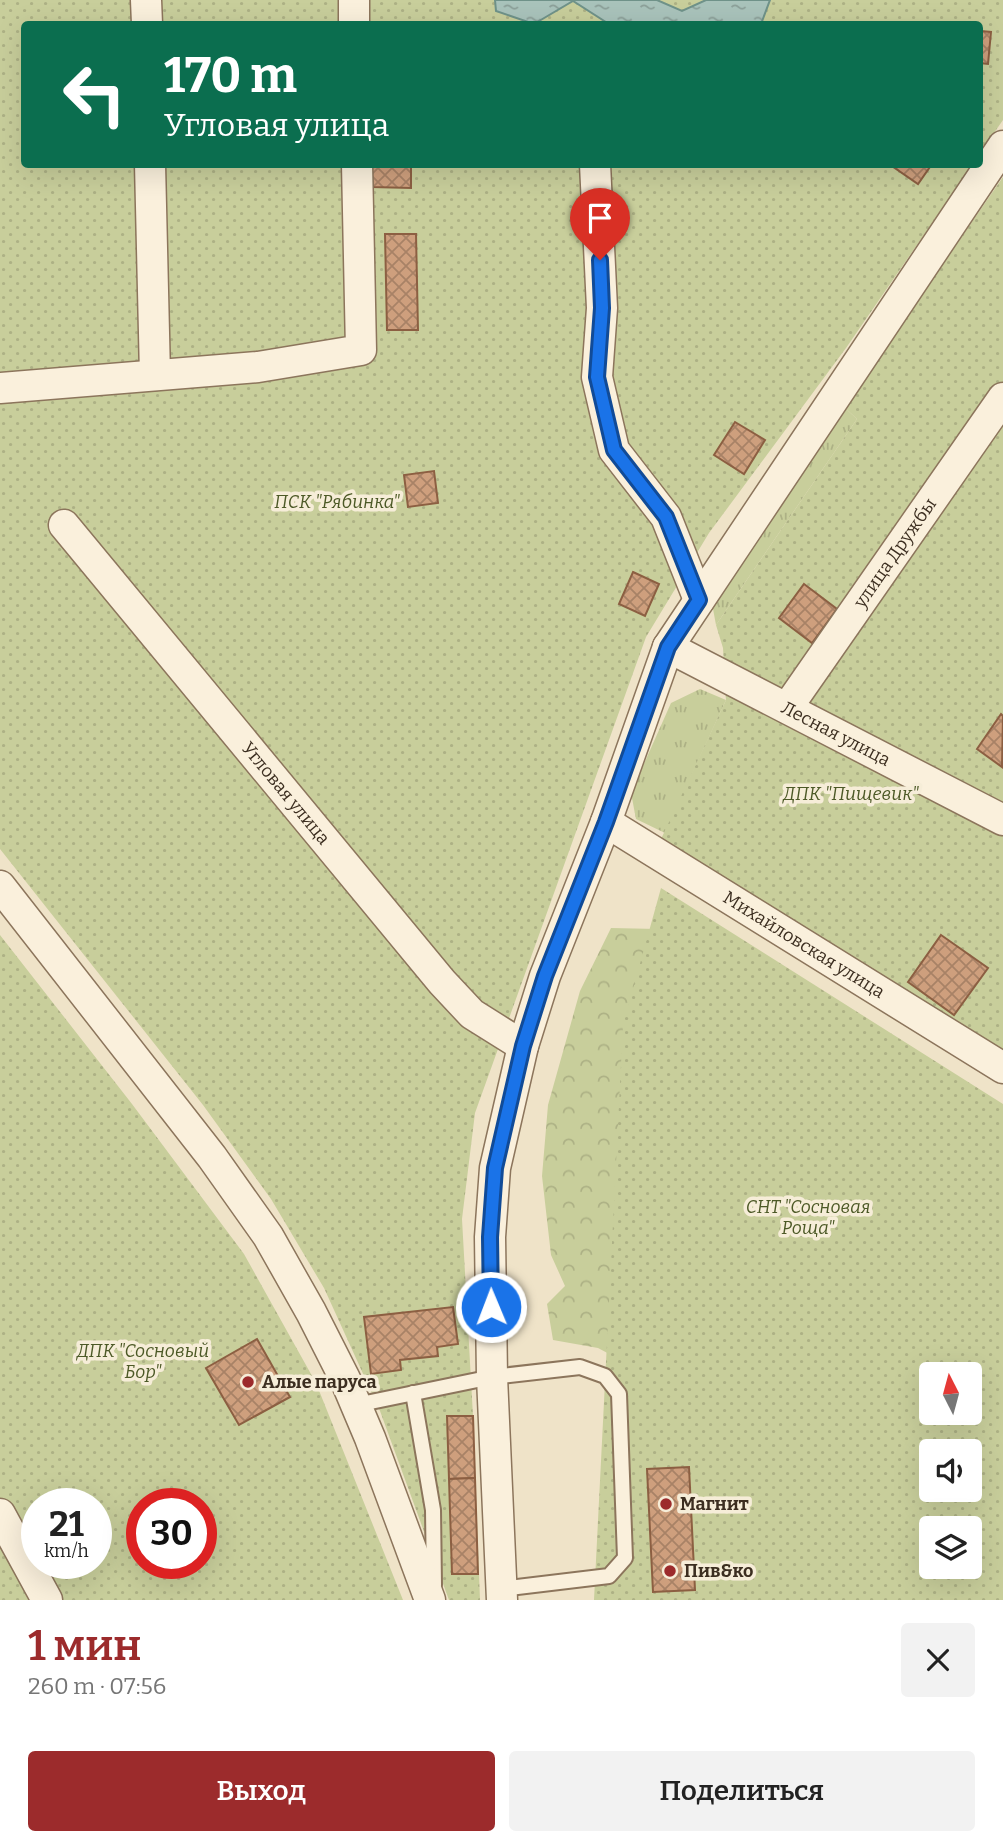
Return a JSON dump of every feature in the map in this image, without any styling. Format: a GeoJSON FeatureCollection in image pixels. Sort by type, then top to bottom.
{"type":"FeatureCollection","features":[{"type":"Feature","properties":{"kind":"street"},"geometry":{"type":"LineString","coordinates":[[146,0],[147,21]]}},
{"type":"Feature","properties":{"kind":"street"},"geometry":{"type":"LineString","coordinates":[[354,0],[354,21]]}},
{"type":"Feature","properties":{"kind":"street"},"geometry":{"type":"LineString","coordinates":[[501,1595],[492,1377],[490,1237],[495,1168],[523,1046],[545,976],[606,822],[668,647],[1003,146]]}},
{"type":"Feature","properties":{"kind":"street"},"geometry":{"type":"LineString","coordinates":[[150,168],[155,375]]}},
{"type":"Feature","properties":{"kind":"street"},"geometry":{"type":"LineString","coordinates":[[0,388],[258,367],[361,351],[357,168]]}},
{"type":"Feature","properties":{"kind":"street"},"geometry":{"type":"LineString","coordinates":[[594,168],[602,308],[597,377],[611,438],[614,450],[666,517],[699,600]]}},
{"type":"Feature","properties":{"kind":"street","name":"улица Дружбы"},"geometry":{"type":"LineString","coordinates":[[787,708],[1003,398]]}},
{"type":"Feature","properties":{"kind":"street","name":"Угловая улица"},"geometry":{"type":"LineString","coordinates":[[64,525],[442,982],[472,1014],[523,1046]]}},
{"type":"Feature","properties":{"kind":"street","name":"Лесная улица"},"geometry":{"type":"LineString","coordinates":[[668,647],[1003,820]]}},
{"type":"Feature","properties":{"kind":"street","name":"Михайловская улица"},"geometry":{"type":"LineString","coordinates":[[606,822],[1003,1068]]}},
{"type":"Feature","properties":{"kind":"street"},"geometry":{"type":"LineString","coordinates":[[0,886],[212,1157],[268,1236],[345,1379],[432,1600]]}},
{"type":"Feature","properties":{"kind":"street"},"geometry":{"type":"LineString","coordinates":[[0,1514],[47,1600]]}},
{"type":"Feature","properties":{"kind":"lane"},"geometry":{"type":"LineString","coordinates":[[356,1405],[492,1377],[580,1367],[605,1376],[619,1394],[625,1558],[608,1576],[501,1595]]}},
{"type":"Feature","properties":{"kind":"lane"},"geometry":{"type":"LineString","coordinates":[[413,1393],[433,1510],[432,1600]]}},
{"type":"Feature","properties":{"kind":"green space","name":"ПСК \"Рябинка\""},"geometry":{"type":"Polygon","coordinates":[[[0,0],[1003,0],[1003,120],[983,149],[983,21],[21,21],[21,168],[970,168],[846,348],[709,533],[646,637],[475,1113],[462,1219],[480,1600],[449,1600],[380,1411],[324,1288],[271,1199],[203,1105],[0,849],[0,0]]]}},
{"type":"Feature","properties":{"kind":"green space","name":"ДПК \"Пищевик\""},"geometry":{"type":"Polygon","coordinates":[[[1003,177],[1003,1068],[655,852],[726,700],[723,648],[716,625],[857,419],[844,407],[1003,177]]]}},
{"type":"Feature","properties":{"kind":"green space"},"geometry":{"type":"Polygon","coordinates":[[[844,407],[857,419],[716,625],[711,598],[844,407]]]}},
{"type":"Feature","properties":{"kind":"green space"},"geometry":{"type":"Polygon","coordinates":[[[700,689],[726,700],[665,833],[636,819],[631,793],[671,703],[700,689]]]}},
{"type":"Feature","properties":{"kind":"green space","name":"СНТ \"Сосновая Роща\""},"geometry":{"type":"Polygon","coordinates":[[[661,888],[1003,1104],[1003,1600],[594,1600],[623,1025],[661,888]]]}},
{"type":"Feature","properties":{"kind":"green space"},"geometry":{"type":"Polygon","coordinates":[[[611,928],[658,929],[630,1365],[598,1348],[553,1340],[547,1304],[565,1286],[551,1255],[542,1176],[548,1105],[580,991],[611,928]]]}},
{"type":"Feature","properties":{"kind":"green space","name":"ДПК \"Сосновый Бор\""},"geometry":{"type":"Polygon","coordinates":[[[0,935],[132,1104],[244,1254],[316,1383],[403,1600],[0,1600],[0,935]]]}},
{"type":"Feature","properties":{"kind":"water"},"geometry":{"type":"Polygon","coordinates":[[[495,0],[657,0],[682,11],[706,0],[770,0],[762,21],[604,21],[573,1],[539,21],[525,21],[496,11],[495,0]]]}},
{"type":"Feature","properties":{"kind":"building"},"geometry":{"type":"Polygon","coordinates":[[[983,31],[991,32],[988,64],[983,63],[983,31]]]}},
{"type":"Feature","properties":{"kind":"building"},"geometry":{"type":"Polygon","coordinates":[[[372,168],[411,168],[411,188],[372,187],[372,168]]]}},
{"type":"Feature","properties":{"kind":"building"},"geometry":{"type":"Polygon","coordinates":[[[895,168],[929,168],[918,184],[895,168]]]}},
{"type":"Feature","properties":{"kind":"building"},"geometry":{"type":"Polygon","coordinates":[[[385,234],[416,234],[418,330],[387,330],[385,234]]]}},
{"type":"Feature","properties":{"kind":"building"},"geometry":{"type":"Polygon","coordinates":[[[735,422],[765,440],[744,474],[714,455],[735,422]]]}},
{"type":"Feature","properties":{"kind":"building"},"geometry":{"type":"Polygon","coordinates":[[[434,471],[438,503],[408,507],[404,475],[434,471]]]}},
{"type":"Feature","properties":{"kind":"building"},"geometry":{"type":"Polygon","coordinates":[[[633,572],[659,584],[645,616],[619,604],[633,572]]]}},
{"type":"Feature","properties":{"kind":"building"},"geometry":{"type":"Polygon","coordinates":[[[804,584],[837,609],[812,643],[779,618],[804,584]]]}},
{"type":"Feature","properties":{"kind":"building"},"geometry":{"type":"Polygon","coordinates":[[[1001,714],[1003,716],[1002,767],[977,749],[1001,714]]]}},
{"type":"Feature","properties":{"kind":"building"},"geometry":{"type":"Polygon","coordinates":[[[941,935],[988,968],[954,1015],[908,982],[941,935]]]}},
{"type":"Feature","properties":{"kind":"building"},"geometry":{"type":"Polygon","coordinates":[[[453,1307],[458,1344],[437,1347],[438,1356],[400,1360],[401,1370],[371,1374],[364,1317],[453,1307]]]}},
{"type":"Feature","properties":{"kind":"building","name":"Алые паруса"},"geometry":{"type":"Polygon","coordinates":[[[257,1339],[290,1397],[239,1425],[206,1368],[257,1339]]]}},
{"type":"Feature","properties":{"kind":"building"},"geometry":{"type":"Polygon","coordinates":[[[447,1416],[473,1416],[475,1478],[449,1479],[447,1416]]]}},
{"type":"Feature","properties":{"kind":"building"},"geometry":{"type":"Polygon","coordinates":[[[689,1467],[695,1590],[653,1592],[647,1469],[689,1467]]]}},
{"type":"Feature","properties":{"kind":"building"},"geometry":{"type":"Polygon","coordinates":[[[475,1478],[478,1574],[452,1574],[449,1479],[475,1478]]]}},
{"type":"Feature","properties":{"kind":"place","name":"Алые паруса"},"geometry":{"type":"Point","coordinates":[248,1382]}},
{"type":"Feature","properties":{"kind":"place","name":"Магнит"},"geometry":{"type":"Point","coordinates":[666,1504]}},
{"type":"Feature","properties":{"kind":"place","name":"Пив&ко"},"geometry":{"type":"Point","coordinates":[670,1571]}},
{"type":"Feature","properties":{"kind":"route"},"geometry":{"type":"LineString","coordinates":[[491,1307],[490,1237],[495,1168],[523,1046],[545,976],[606,822],[668,647],[699,600],[666,517],[614,450],[597,377],[602,308],[600,260]]}}]}
